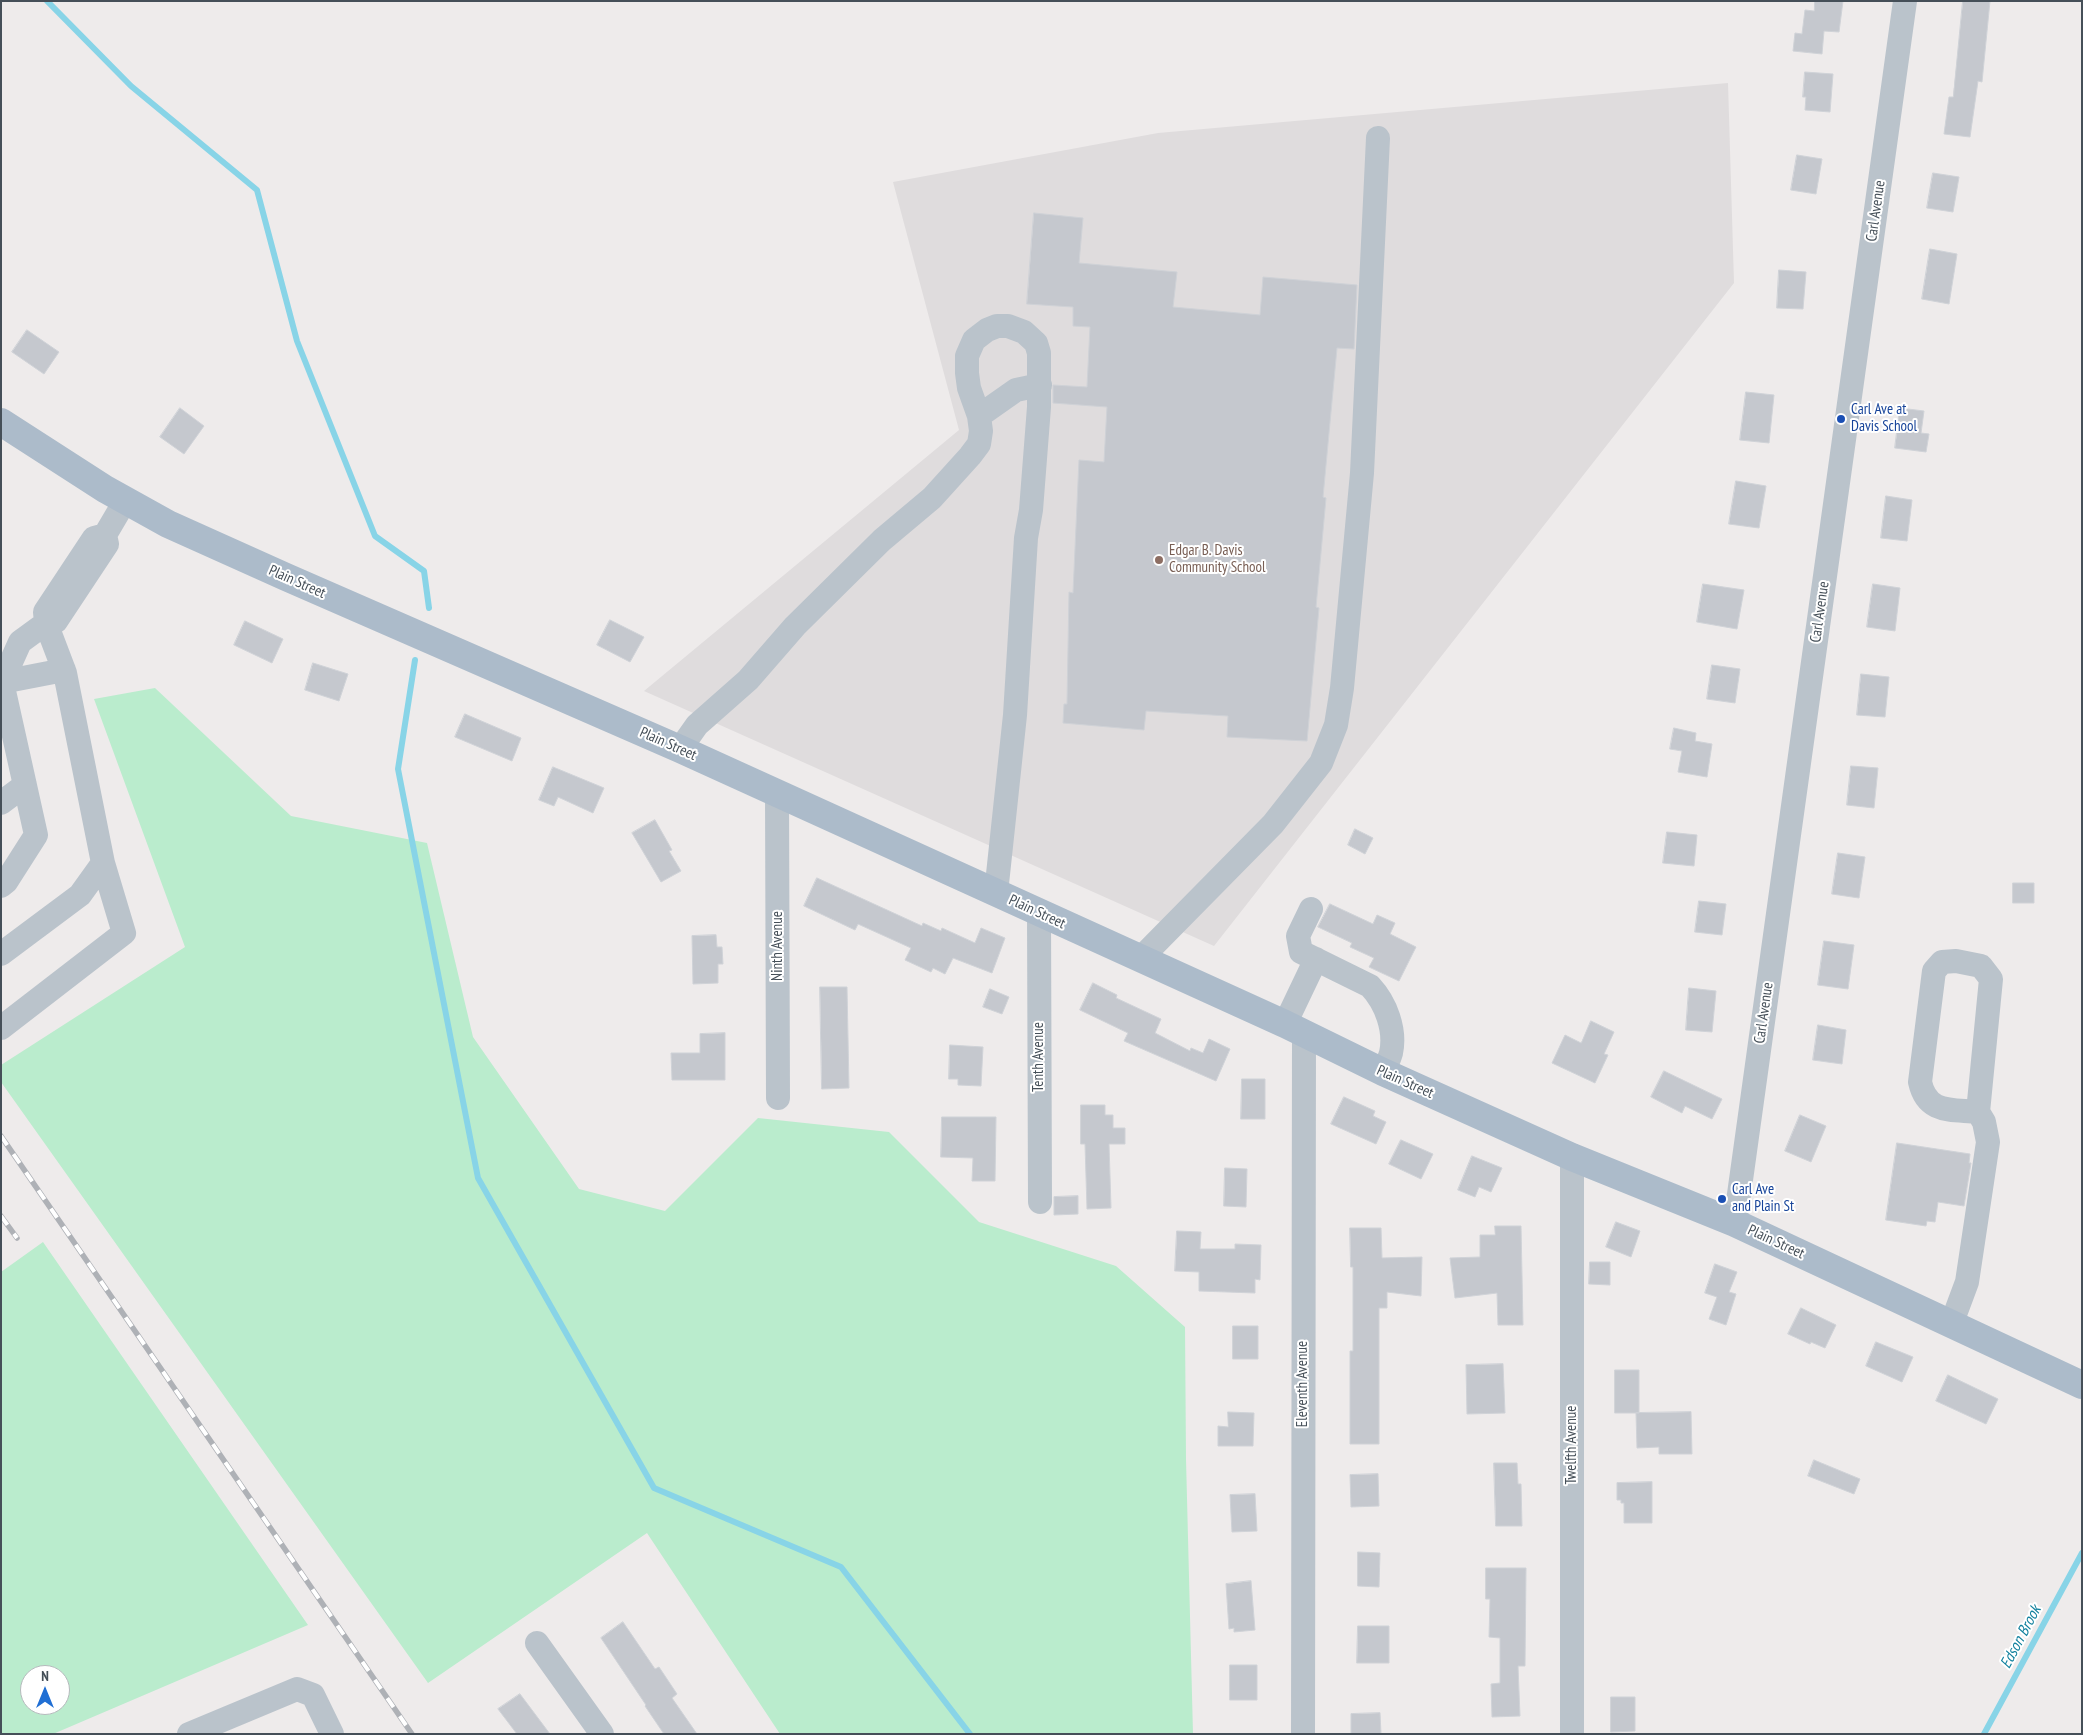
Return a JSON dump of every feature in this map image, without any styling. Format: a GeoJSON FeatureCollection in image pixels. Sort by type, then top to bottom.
{"type":"FeatureCollection","features":[{"type":"Feature","properties":{"kind":"main road","name":"Plain Street"},"geometry":{"type":"LineString","coordinates":[[1,422],[125,501],[168,524],[278,574],[680,749],[1572,1157],[1734,1223],[2082,1385]]}},
{"type":"Feature","properties":{"kind":"street","name":"Carl Avenue"},"geometry":{"type":"LineString","coordinates":[[1734,1223],[1905,1]]}},
{"type":"Feature","properties":{"kind":"street"},"geometry":{"type":"LineString","coordinates":[[1140,959],[1273,824],[1321,763],[1336,725],[1343,678],[1362,473],[1378,138]]}},
{"type":"Feature","properties":{"kind":"street"},"geometry":{"type":"LineString","coordinates":[[680,749],[697,725],[748,680],[795,626],[882,540],[932,498],[959,470],[979,444],[981,431],[979,416],[969,388],[967,356],[974,340],[987,330],[1008,326],[1018,328],[1036,343],[1039,353],[1040,385],[1031,510],[1026,538],[1015,715],[996,893]]}},
{"type":"Feature","properties":{"kind":"street"},"geometry":{"type":"LineString","coordinates":[[979,416],[1016,390],[1040,385]]}},
{"type":"Feature","properties":{"kind":"street"},"geometry":{"type":"LineString","coordinates":[[1,1028],[124,933],[103,862],[64,670],[46,623],[45,612],[88,546],[94,538],[105,535],[125,501]]}},
{"type":"Feature","properties":{"kind":"street"},"geometry":{"type":"LineString","coordinates":[[4,873],[36,834],[2,682],[20,642],[46,623]]}},
{"type":"Feature","properties":{"kind":"street"},"geometry":{"type":"LineString","coordinates":[[2,682],[64,670]]}},
{"type":"Feature","properties":{"kind":"street"},"geometry":{"type":"LineString","coordinates":[[1,803],[25,785]]}},
{"type":"Feature","properties":{"kind":"street","name":"Ninth Avenue"},"geometry":{"type":"LineString","coordinates":[[777,793],[778,1098]]}},
{"type":"Feature","properties":{"kind":"street"},"geometry":{"type":"LineString","coordinates":[[1,954],[80,895],[103,862]]}},
{"type":"Feature","properties":{"kind":"street"},"geometry":{"type":"LineString","coordinates":[[1310,909],[1298,936],[1301,952],[1370,986],[1385,1007],[1392,1038],[1391,1053],[1383,1072]]}},
{"type":"Feature","properties":{"kind":"street","name":"Tenth Avenue"},"geometry":{"type":"LineString","coordinates":[[1038,912],[1040,1202]]}},
{"type":"Feature","properties":{"kind":"street"},"geometry":{"type":"LineString","coordinates":[[1294,1029],[1316,959]]}},
{"type":"Feature","properties":{"kind":"street"},"geometry":{"type":"LineString","coordinates":[[1951,1325],[1967,1282],[1988,1142],[1984,1122],[1978,1112],[1990,978],[1981,966],[1956,961],[1942,962],[1934,971],[1920,1082],[1922,1094],[1929,1102],[1940,1108],[1978,1112]]}},
{"type":"Feature","properties":{"kind":"street","name":"Eleventh Avenue"},"geometry":{"type":"LineString","coordinates":[[1294,1029],[1303,1734]]}},
{"type":"Feature","properties":{"kind":"street","name":"Twelfth Avenue"},"geometry":{"type":"LineString","coordinates":[[1572,1157],[1572,1734]]}},
{"type":"Feature","properties":{"kind":"street"},"geometry":{"type":"LineString","coordinates":[[537,1642],[602,1734]]}},
{"type":"Feature","properties":{"kind":"street"},"geometry":{"type":"LineString","coordinates":[[189,1734],[297,1689],[313,1695],[332,1734]]}},
{"type":"Feature","properties":{"kind":"shaded area","name":"Edgar B. Davis Community School"},"geometry":{"type":"Polygon","coordinates":[[[1728,83],[1734,283],[1214,946],[644,691],[959,430],[893,182],[1158,133],[1728,83]]]}},
{"type":"Feature","properties":{"kind":"green space"},"geometry":{"type":"Polygon","coordinates":[[[155,688],[291,816],[427,843],[473,1037],[579,1189],[665,1211],[758,1118],[889,1132],[979,1222],[1116,1266],[1185,1327],[1186,1459],[1193,1734],[780,1734],[647,1533],[428,1683],[1,1082],[1,1065],[185,947],[94,699],[155,688]]]}},
{"type":"Feature","properties":{"kind":"green space"},"geometry":{"type":"Polygon","coordinates":[[[43,1242],[308,1625],[53,1734],[1,1734],[1,1272],[43,1242]]]}},
{"type":"Feature","properties":{"kind":"building"},"geometry":{"type":"Polygon","coordinates":[[[1815,1],[1843,1],[1839,32],[1824,31],[1822,54],[1793,51],[1795,33],[1802,34],[1805,10],[1814,11],[1815,1]]]}},
{"type":"Feature","properties":{"kind":"building"},"geometry":{"type":"Polygon","coordinates":[[[1963,1],[1990,1],[1982,82],[1978,81],[1970,137],[1944,134],[1949,97],[1953,97],[1963,1]]]}},
{"type":"Feature","properties":{"kind":"building"},"geometry":{"type":"Polygon","coordinates":[[[1805,72],[1833,74],[1830,112],[1805,110],[1806,97],[1803,97],[1805,72]]]}},
{"type":"Feature","properties":{"kind":"building"},"geometry":{"type":"Polygon","coordinates":[[[1797,155],[1822,159],[1816,194],[1791,190],[1797,155]]]}},
{"type":"Feature","properties":{"kind":"building"},"geometry":{"type":"Polygon","coordinates":[[[1933,173],[1959,177],[1953,212],[1927,208],[1933,173]]]}},
{"type":"Feature","properties":{"kind":"building"},"geometry":{"type":"Polygon","coordinates":[[[1034,213],[1083,218],[1079,263],[1177,272],[1173,307],[1260,315],[1263,277],[1357,285],[1354,349],[1337,348],[1323,497],[1326,498],[1316,607],[1319,608],[1307,741],[1227,737],[1228,716],[1146,711],[1144,730],[1063,723],[1064,704],[1067,704],[1069,592],[1073,593],[1079,460],[1104,462],[1107,407],[1053,403],[1053,385],[1087,387],[1090,327],[1073,326],[1073,307],[1027,304],[1034,213]]]}},
{"type":"Feature","properties":{"kind":"building"},"geometry":{"type":"Polygon","coordinates":[[[1930,249],[1957,254],[1949,304],[1922,299],[1930,249]]]}},
{"type":"Feature","properties":{"kind":"building"},"geometry":{"type":"Polygon","coordinates":[[[1779,270],[1806,272],[1803,309],[1777,308],[1779,270]]]}},
{"type":"Feature","properties":{"kind":"building"},"geometry":{"type":"Polygon","coordinates":[[[27,330],[59,352],[44,374],[12,352],[27,330]]]}},
{"type":"Feature","properties":{"kind":"building"},"geometry":{"type":"Polygon","coordinates":[[[1746,392],[1774,395],[1769,443],[1740,440],[1746,392]]]}},
{"type":"Feature","properties":{"kind":"building"},"geometry":{"type":"Polygon","coordinates":[[[180,408],[204,426],[184,454],[160,437],[180,408]]]}},
{"type":"Feature","properties":{"kind":"building"},"geometry":{"type":"Polygon","coordinates":[[[1900,408],[1924,411],[1921,433],[1929,434],[1926,452],[1895,448],[1900,408]]]}},
{"type":"Feature","properties":{"kind":"building"},"geometry":{"type":"Polygon","coordinates":[[[1736,481],[1766,486],[1759,528],[1729,524],[1736,481]]]}},
{"type":"Feature","properties":{"kind":"building"},"geometry":{"type":"Polygon","coordinates":[[[1886,496],[1912,500],[1907,541],[1881,538],[1886,496]]]}},
{"type":"Feature","properties":{"kind":"building"},"geometry":{"type":"Polygon","coordinates":[[[1703,584],[1744,590],[1737,629],[1697,622],[1703,584]]]}},
{"type":"Feature","properties":{"kind":"building"},"geometry":{"type":"Polygon","coordinates":[[[1873,584],[1900,588],[1895,631],[1867,627],[1873,584]]]}},
{"type":"Feature","properties":{"kind":"building"},"geometry":{"type":"Polygon","coordinates":[[[610,620],[644,637],[630,662],[597,645],[610,620]]]}},
{"type":"Feature","properties":{"kind":"building"},"geometry":{"type":"Polygon","coordinates":[[[245,621],[283,639],[272,663],[234,645],[245,621]]]}},
{"type":"Feature","properties":{"kind":"building"},"geometry":{"type":"Polygon","coordinates":[[[313,663],[348,674],[339,701],[305,690],[313,663]]]}},
{"type":"Feature","properties":{"kind":"building"},"geometry":{"type":"Polygon","coordinates":[[[1712,665],[1740,669],[1735,703],[1707,699],[1712,665]]]}},
{"type":"Feature","properties":{"kind":"building"},"geometry":{"type":"Polygon","coordinates":[[[1861,674],[1889,677],[1885,717],[1857,715],[1861,674]]]}},
{"type":"Feature","properties":{"kind":"building"},"geometry":{"type":"Polygon","coordinates":[[[465,714],[521,738],[512,761],[455,737],[465,714]]]}},
{"type":"Feature","properties":{"kind":"building"},"geometry":{"type":"Polygon","coordinates":[[[1674,728],[1696,733],[1695,741],[1712,744],[1707,777],[1678,772],[1682,751],[1670,749],[1674,728]]]}},
{"type":"Feature","properties":{"kind":"building"},"geometry":{"type":"Polygon","coordinates":[[[1851,766],[1878,768],[1874,808],[1847,805],[1851,766]]]}},
{"type":"Feature","properties":{"kind":"building"},"geometry":{"type":"Polygon","coordinates":[[[553,767],[604,788],[593,813],[558,797],[554,806],[539,800],[553,767]]]}},
{"type":"Feature","properties":{"kind":"building"},"geometry":{"type":"Polygon","coordinates":[[[655,820],[672,850],[669,851],[681,871],[661,882],[632,833],[655,820]]]}},
{"type":"Feature","properties":{"kind":"building"},"geometry":{"type":"Polygon","coordinates":[[[1355,829],[1373,838],[1365,854],[1348,845],[1355,829]]]}},
{"type":"Feature","properties":{"kind":"building"},"geometry":{"type":"Polygon","coordinates":[[[1667,832],[1697,835],[1694,866],[1663,863],[1667,832]]]}},
{"type":"Feature","properties":{"kind":"building"},"geometry":{"type":"Polygon","coordinates":[[[1838,853],[1865,857],[1859,898],[1832,894],[1838,853]]]}},
{"type":"Feature","properties":{"kind":"building"},"geometry":{"type":"Polygon","coordinates":[[[817,878],[922,926],[923,923],[941,931],[942,928],[975,943],[981,928],[1005,938],[992,973],[953,958],[945,974],[933,968],[931,972],[905,960],[911,948],[858,924],[855,930],[804,906],[817,878]]]}},
{"type":"Feature","properties":{"kind":"building"},"geometry":{"type":"Polygon","coordinates":[[[2013,883],[2034,883],[2034,903],[2013,903],[2013,883]]]}},
{"type":"Feature","properties":{"kind":"building"},"geometry":{"type":"Polygon","coordinates":[[[1699,901],[1726,904],[1722,935],[1695,932],[1699,901]]]}},
{"type":"Feature","properties":{"kind":"building"},"geometry":{"type":"Polygon","coordinates":[[[1330,904],[1373,924],[1377,915],[1395,923],[1390,934],[1416,947],[1399,981],[1369,967],[1374,958],[1350,947],[1352,943],[1318,927],[1330,904]]]}},
{"type":"Feature","properties":{"kind":"building"},"geometry":{"type":"Polygon","coordinates":[[[716,935],[717,947],[722,947],[723,964],[718,964],[718,983],[693,984],[692,936],[716,935]]]}},
{"type":"Feature","properties":{"kind":"building"},"geometry":{"type":"Polygon","coordinates":[[[1824,941],[1854,945],[1848,989],[1818,985],[1824,941]]]}},
{"type":"Feature","properties":{"kind":"building"},"geometry":{"type":"Polygon","coordinates":[[[1093,983],[1117,995],[1116,998],[1161,1019],[1155,1033],[1190,1051],[1191,1048],[1203,1053],[1209,1039],[1230,1049],[1216,1081],[1124,1041],[1128,1033],[1080,1010],[1093,983]]]}},
{"type":"Feature","properties":{"kind":"building"},"geometry":{"type":"Polygon","coordinates":[[[820,987],[847,987],[849,1088],[822,1089],[820,987]]]}},
{"type":"Feature","properties":{"kind":"building"},"geometry":{"type":"Polygon","coordinates":[[[1689,988],[1716,991],[1712,1032],[1686,1030],[1689,988]]]}},
{"type":"Feature","properties":{"kind":"building"},"geometry":{"type":"Polygon","coordinates":[[[990,989],[1009,997],[1002,1014],[983,1007],[990,989]]]}},
{"type":"Feature","properties":{"kind":"building"},"geometry":{"type":"Polygon","coordinates":[[[1591,1021],[1614,1032],[1604,1054],[1608,1055],[1595,1083],[1552,1063],[1565,1035],[1581,1043],[1591,1021]]]}},
{"type":"Feature","properties":{"kind":"building"},"geometry":{"type":"Polygon","coordinates":[[[1818,1025],[1846,1030],[1842,1064],[1813,1060],[1818,1025]]]}},
{"type":"Feature","properties":{"kind":"building"},"geometry":{"type":"Polygon","coordinates":[[[725,1033],[725,1080],[672,1080],[671,1053],[700,1053],[700,1034],[725,1033]]]}},
{"type":"Feature","properties":{"kind":"building"},"geometry":{"type":"Polygon","coordinates":[[[950,1045],[983,1047],[981,1086],[958,1085],[958,1079],[949,1079],[950,1045]]]}},
{"type":"Feature","properties":{"kind":"building"},"geometry":{"type":"Polygon","coordinates":[[[1664,1071],[1722,1099],[1712,1119],[1685,1106],[1682,1113],[1651,1097],[1664,1071]]]}},
{"type":"Feature","properties":{"kind":"building"},"geometry":{"type":"Polygon","coordinates":[[[1242,1079],[1265,1079],[1265,1119],[1241,1119],[1242,1079]]]}},
{"type":"Feature","properties":{"kind":"building"},"geometry":{"type":"Polygon","coordinates":[[[1344,1097],[1375,1111],[1373,1116],[1386,1122],[1376,1144],[1331,1124],[1344,1097]]]}},
{"type":"Feature","properties":{"kind":"building"},"geometry":{"type":"Polygon","coordinates":[[[1081,1105],[1105,1105],[1105,1115],[1113,1115],[1113,1128],[1125,1128],[1125,1144],[1109,1144],[1111,1208],[1087,1209],[1085,1144],[1081,1144],[1081,1105]]]}},
{"type":"Feature","properties":{"kind":"building"},"geometry":{"type":"Polygon","coordinates":[[[1800,1115],[1826,1126],[1811,1162],[1785,1151],[1800,1115]]]}},
{"type":"Feature","properties":{"kind":"building"},"geometry":{"type":"Polygon","coordinates":[[[942,1117],[996,1117],[995,1181],[972,1181],[973,1158],[941,1157],[942,1117]]]}},
{"type":"Feature","properties":{"kind":"building"},"geometry":{"type":"Polygon","coordinates":[[[1401,1140],[1433,1154],[1421,1179],[1389,1164],[1401,1140]]]}},
{"type":"Feature","properties":{"kind":"building"},"geometry":{"type":"Polygon","coordinates":[[[1897,1143],[1970,1154],[1969,1163],[1971,1163],[1964,1206],[1938,1202],[1935,1222],[1927,1221],[1926,1226],[1886,1220],[1897,1143]]]}},
{"type":"Feature","properties":{"kind":"building"},"geometry":{"type":"Polygon","coordinates":[[[1472,1156],[1502,1168],[1491,1192],[1479,1187],[1475,1197],[1458,1190],[1472,1156]]]}},
{"type":"Feature","properties":{"kind":"building"},"geometry":{"type":"Polygon","coordinates":[[[1225,1168],[1247,1169],[1246,1207],[1224,1206],[1225,1168]]]}},
{"type":"Feature","properties":{"kind":"building"},"geometry":{"type":"Polygon","coordinates":[[[1078,1196],[1078,1214],[1054,1215],[1054,1197],[1078,1196]]]}},
{"type":"Feature","properties":{"kind":"building"},"geometry":{"type":"Polygon","coordinates":[[[1616,1222],[1640,1231],[1631,1257],[1606,1247],[1616,1222]]]}},
{"type":"Feature","properties":{"kind":"building"},"geometry":{"type":"Polygon","coordinates":[[[1495,1226],[1521,1226],[1523,1325],[1498,1325],[1497,1293],[1455,1298],[1450,1258],[1480,1257],[1480,1235],[1495,1235],[1495,1226]]]}},
{"type":"Feature","properties":{"kind":"building"},"geometry":{"type":"Polygon","coordinates":[[[1350,1228],[1381,1228],[1382,1258],[1422,1257],[1421,1296],[1387,1292],[1387,1308],[1379,1308],[1379,1444],[1350,1444],[1350,1351],[1353,1351],[1353,1267],[1351,1267],[1350,1228]]]}},
{"type":"Feature","properties":{"kind":"building"},"geometry":{"type":"Polygon","coordinates":[[[1177,1231],[1201,1232],[1200,1249],[1235,1249],[1235,1244],[1261,1245],[1260,1280],[1255,1279],[1255,1293],[1199,1291],[1199,1272],[1175,1271],[1177,1231]]]}},
{"type":"Feature","properties":{"kind":"building"},"geometry":{"type":"Polygon","coordinates":[[[1590,1262],[1610,1262],[1610,1285],[1589,1284],[1590,1262]]]}},
{"type":"Feature","properties":{"kind":"building"},"geometry":{"type":"Polygon","coordinates":[[[1715,1264],[1737,1272],[1729,1292],[1736,1294],[1726,1325],[1709,1319],[1717,1297],[1705,1293],[1715,1264]]]}},
{"type":"Feature","properties":{"kind":"building"},"geometry":{"type":"Polygon","coordinates":[[[1801,1308],[1836,1325],[1825,1348],[1811,1342],[1810,1344],[1788,1334],[1801,1308]]]}},
{"type":"Feature","properties":{"kind":"building"},"geometry":{"type":"Polygon","coordinates":[[[1233,1326],[1258,1326],[1258,1359],[1233,1359],[1233,1326]]]}},
{"type":"Feature","properties":{"kind":"building"},"geometry":{"type":"Polygon","coordinates":[[[1876,1342],[1913,1357],[1902,1382],[1866,1366],[1876,1342]]]}},
{"type":"Feature","properties":{"kind":"building"},"geometry":{"type":"Polygon","coordinates":[[[1503,1364],[1505,1413],[1467,1414],[1466,1365],[1503,1364]]]}},
{"type":"Feature","properties":{"kind":"building"},"geometry":{"type":"Polygon","coordinates":[[[1615,1370],[1639,1370],[1639,1413],[1615,1413],[1615,1370]]]}},
{"type":"Feature","properties":{"kind":"building"},"geometry":{"type":"Polygon","coordinates":[[[1948,1375],[1998,1399],[1986,1424],[1936,1401],[1948,1375]]]}},
{"type":"Feature","properties":{"kind":"building"},"geometry":{"type":"Polygon","coordinates":[[[1228,1412],[1254,1413],[1253,1446],[1218,1446],[1218,1426],[1228,1427],[1228,1412]]]}},
{"type":"Feature","properties":{"kind":"building"},"geometry":{"type":"Polygon","coordinates":[[[1691,1412],[1692,1454],[1659,1454],[1659,1447],[1637,1448],[1636,1413],[1691,1412]]]}},
{"type":"Feature","properties":{"kind":"building"},"geometry":{"type":"Polygon","coordinates":[[[1814,1460],[1860,1479],[1854,1494],[1808,1476],[1814,1460]]]}},
{"type":"Feature","properties":{"kind":"building"},"geometry":{"type":"Polygon","coordinates":[[[1494,1463],[1517,1463],[1518,1484],[1521,1484],[1522,1526],[1496,1526],[1494,1463]]]}},
{"type":"Feature","properties":{"kind":"building"},"geometry":{"type":"Polygon","coordinates":[[[1378,1474],[1379,1506],[1351,1507],[1350,1475],[1378,1474]]]}},
{"type":"Feature","properties":{"kind":"building"},"geometry":{"type":"Polygon","coordinates":[[[1652,1482],[1652,1523],[1624,1523],[1624,1503],[1621,1503],[1621,1500],[1617,1500],[1617,1483],[1652,1482]]]}},
{"type":"Feature","properties":{"kind":"building"},"geometry":{"type":"Polygon","coordinates":[[[1255,1494],[1257,1531],[1232,1532],[1230,1495],[1255,1494]]]}},
{"type":"Feature","properties":{"kind":"building"},"geometry":{"type":"Polygon","coordinates":[[[1358,1552],[1380,1553],[1379,1587],[1358,1586],[1358,1552]]]}},
{"type":"Feature","properties":{"kind":"building"},"geometry":{"type":"Polygon","coordinates":[[[1486,1568],[1526,1568],[1525,1666],[1518,1666],[1520,1716],[1492,1717],[1491,1684],[1500,1683],[1500,1638],[1489,1637],[1490,1599],[1486,1599],[1486,1568]]]}},
{"type":"Feature","properties":{"kind":"building"},"geometry":{"type":"Polygon","coordinates":[[[1251,1581],[1255,1630],[1234,1632],[1234,1628],[1229,1629],[1226,1584],[1251,1581]]]}},
{"type":"Feature","properties":{"kind":"building"},"geometry":{"type":"Polygon","coordinates":[[[623,1622],[655,1669],[659,1667],[677,1694],[672,1698],[697,1734],[664,1734],[645,1706],[601,1638],[623,1622]]]}},
{"type":"Feature","properties":{"kind":"building"},"geometry":{"type":"Polygon","coordinates":[[[1358,1626],[1389,1626],[1389,1663],[1357,1663],[1358,1626]]]}},
{"type":"Feature","properties":{"kind":"building"},"geometry":{"type":"Polygon","coordinates":[[[1230,1665],[1257,1665],[1257,1700],[1230,1700],[1230,1665]]]}},
{"type":"Feature","properties":{"kind":"building"},"geometry":{"type":"Polygon","coordinates":[[[520,1694],[550,1734],[517,1734],[498,1709],[520,1694]]]}},
{"type":"Feature","properties":{"kind":"building"},"geometry":{"type":"Polygon","coordinates":[[[1611,1697],[1635,1697],[1635,1731],[1611,1732],[1611,1697]]]}},
{"type":"Feature","properties":{"kind":"building"},"geometry":{"type":"Polygon","coordinates":[[[1380,1713],[1381,1734],[1351,1734],[1351,1714],[1380,1713]]]}},
{"type":"Feature","properties":{"kind":"waterway"},"geometry":{"type":"LineString","coordinates":[[47,1],[131,86],[257,190],[297,341],[375,536],[424,571],[429,608]]}},
{"type":"Feature","properties":{"kind":"waterway"},"geometry":{"type":"LineString","coordinates":[[415,660],[398,769],[478,1178],[654,1488],[841,1567],[970,1734]]}},
{"type":"Feature","properties":{"kind":"waterway","name":"Edson Brook"},"geometry":{"type":"LineString","coordinates":[[1984,1734],[2082,1553]]}},
{"type":"Feature","properties":{"kind":"railway"},"geometry":{"type":"LineString","coordinates":[[1,1136],[412,1734]]}},
{"type":"Feature","properties":{"kind":"railway"},"geometry":{"type":"LineString","coordinates":[[1,1216],[17,1238]]}},
{"type":"Feature","properties":{"kind":"place","name":"Carl Ave at Davis School"},"geometry":{"type":"Point","coordinates":[1841,419]}},
{"type":"Feature","properties":{"kind":"place","name":"Edgar B. Davis Community School"},"geometry":{"type":"Point","coordinates":[1159,560]}},
{"type":"Feature","properties":{"kind":"place","name":"Carl Ave and Plain St"},"geometry":{"type":"Point","coordinates":[1722,1199]}}]}
